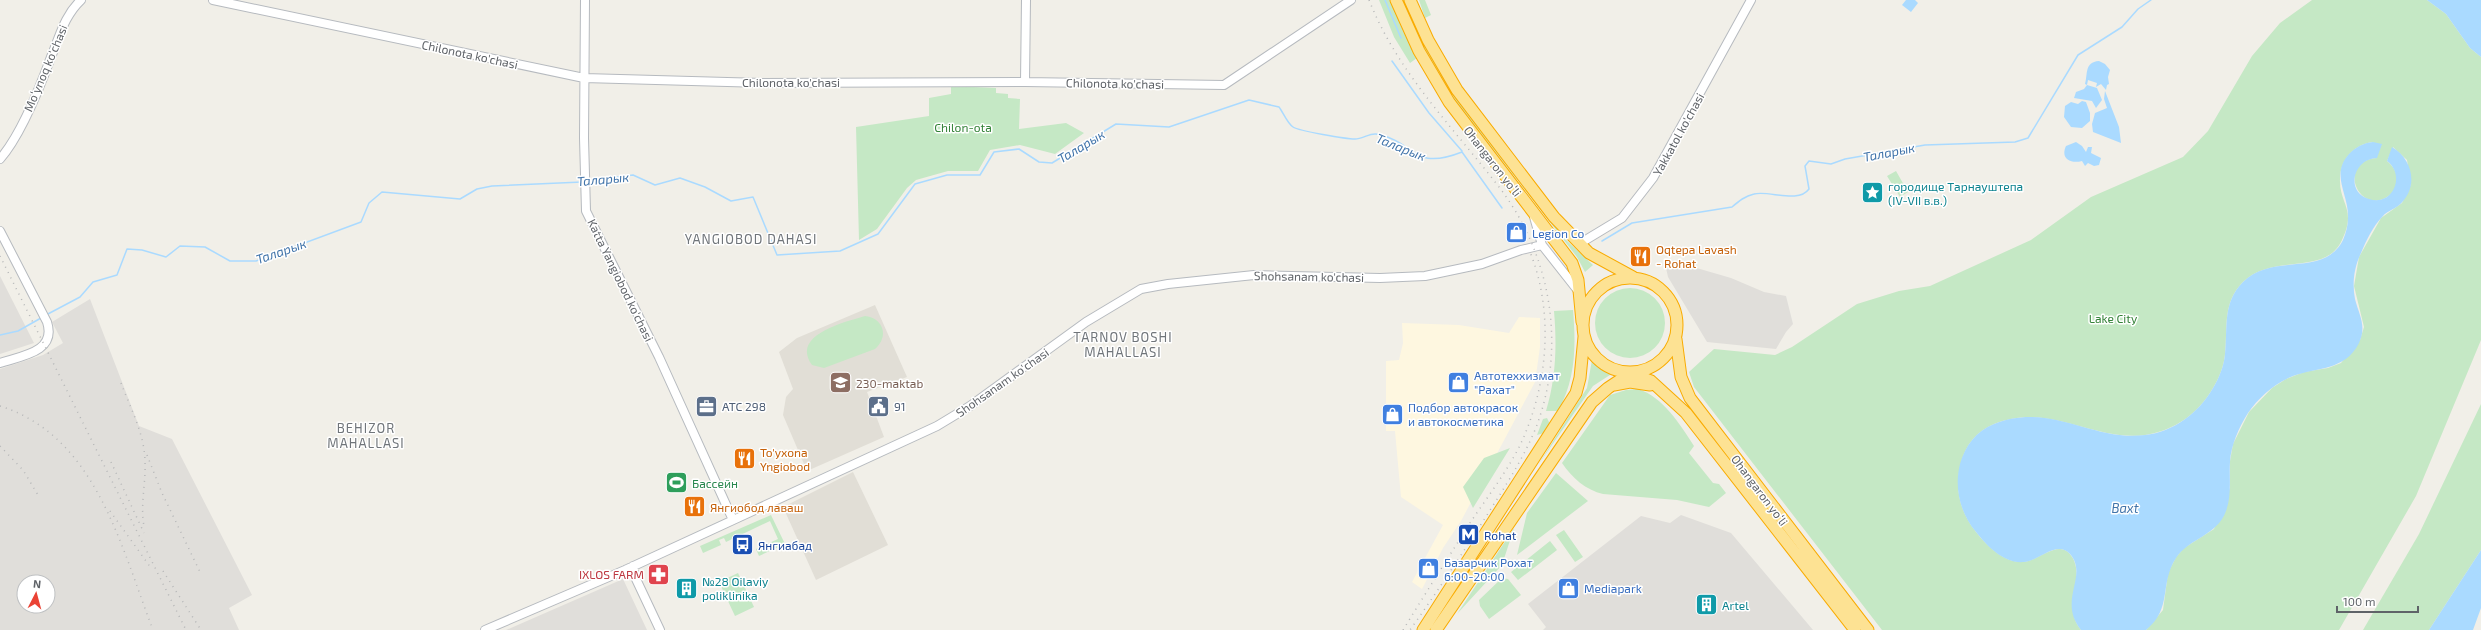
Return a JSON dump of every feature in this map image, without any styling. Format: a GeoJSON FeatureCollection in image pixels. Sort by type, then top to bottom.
{"type":"FeatureCollection","features":[{"type":"Feature","properties":{"kind":"highway","name":"Ohangaron yoʻli"},"geometry":{"type":"LineString","coordinates":[[1396,0],[1419,51],[1449,102],[1572,263],[1577,277],[1582,322]]}},
{"type":"Feature","properties":{"kind":"highway","name":"Ohangaron yoʻli"},"geometry":{"type":"LineString","coordinates":[[1410,0],[1432,47],[1457,90],[1554,217],[1579,244],[1603,263],[1633,277]]}},
{"type":"Feature","properties":{"kind":"highway"},"geometry":{"type":"LineString","coordinates":[[1423,630],[1576,393],[1580,378],[1584,337],[1582,322],[1585,308],[1596,291],[1613,280],[1633,277],[1654,284],[1670,300],[1676,316],[1676,339],[1667,354],[1659,362],[1649,368],[1629,372],[1611,368],[1599,361],[1589,350],[1584,337]]}},
{"type":"Feature","properties":{"kind":"highway","name":"Ohangaron yoʻli"},"geometry":{"type":"LineString","coordinates":[[1676,339],[1681,377],[1690,398],[1868,630]]}},
{"type":"Feature","properties":{"kind":"highway","name":"Ohangaron yoʻli"},"geometry":{"type":"LineString","coordinates":[[1629,372],[1644,378],[1664,391],[1693,421],[1855,630]]}},
{"type":"Feature","properties":{"kind":"highway"},"geometry":{"type":"LineString","coordinates":[[1436,630],[1592,402],[1629,372]]}},
{"type":"Feature","properties":{"kind":"highway"},"geometry":{"type":"LineString","coordinates":[[1608,388],[1623,383],[1638,383],[1664,391]]}},
{"type":"Feature","properties":{"kind":"street","name":"Moʻynoq ko'chasi"},"geometry":{"type":"LineString","coordinates":[[0,159],[8,148],[41,83],[63,23],[81,0]]}},
{"type":"Feature","properties":{"kind":"street","name":"Chilonota ko'chasi"},"geometry":{"type":"LineString","coordinates":[[213,0],[584,78],[763,83],[1025,82],[1226,85],[1352,1]]}},
{"type":"Feature","properties":{"kind":"street","name":"Katta Yangiobod ko'chasi"},"geometry":{"type":"LineString","coordinates":[[585,0],[584,78],[586,211],[659,357],[733,520]]}},
{"type":"Feature","properties":{"kind":"street"},"geometry":{"type":"LineString","coordinates":[[1025,82],[1026,0]]}},
{"type":"Feature","properties":{"kind":"street","name":"Yakkatol ko'chasi"},"geometry":{"type":"LineString","coordinates":[[1579,244],[1622,218],[1653,178],[1751,0]]}},
{"type":"Feature","properties":{"kind":"street"},"geometry":{"type":"LineString","coordinates":[[1532,212],[1542,245],[1579,292]]}},
{"type":"Feature","properties":{"kind":"street"},"geometry":{"type":"LineString","coordinates":[[0,231],[47,322],[50,331],[48,341],[45,346],[33,352],[0,363]]}},
{"type":"Feature","properties":{"kind":"street","name":"Shohsanam ko'chasi"},"geometry":{"type":"LineString","coordinates":[[485,630],[633,566],[937,426],[970,406],[1086,322],[1141,289],[1168,284],[1254,275],[1388,278],[1425,276],[1482,264],[1521,250],[1542,245]]}},
{"type":"Feature","properties":{"kind":"street"},"geometry":{"type":"LineString","coordinates":[[633,566],[636,580],[660,630]]}},
{"type":"Feature","properties":{"kind":"shaded area"},"geometry":{"type":"Polygon","coordinates":[[[1676,262],[1731,278],[1764,292],[1786,296],[1793,324],[1786,332],[1776,349],[1707,342],[1668,277],[1666,268],[1676,262]]]}},
{"type":"Feature","properties":{"kind":"shaded area"},"geometry":{"type":"Polygon","coordinates":[[[0,276],[34,343],[0,354],[0,276]]]}},
{"type":"Feature","properties":{"kind":"shaded area"},"geometry":{"type":"Polygon","coordinates":[[[90,299],[139,426],[172,439],[252,595],[229,608],[239,630],[0,630],[0,369],[43,355],[63,343],[52,322],[90,299]]]}},
{"type":"Feature","properties":{"kind":"shaded area","name":"230-maktab"},"geometry":{"type":"Polygon","coordinates":[[[875,305],[907,377],[867,392],[884,437],[807,471],[783,415],[786,397],[793,389],[779,352],[797,338],[875,305]]]}},
{"type":"Feature","properties":{"kind":"shaded area"},"geometry":{"type":"Polygon","coordinates":[[[1519,317],[1540,318],[1540,347],[1535,382],[1461,521],[1443,548],[1422,589],[1412,582],[1443,525],[1401,497],[1395,431],[1386,431],[1386,361],[1399,360],[1403,343],[1402,323],[1459,325],[1509,333],[1519,317]]]}},
{"type":"Feature","properties":{"kind":"shaded area"},"geometry":{"type":"Polygon","coordinates":[[[853,472],[888,545],[816,580],[783,507],[853,472]]]}},
{"type":"Feature","properties":{"kind":"shaded area"},"geometry":{"type":"Polygon","coordinates":[[[1681,515],[1731,533],[1813,630],[1543,630],[1546,627],[1528,604],[1641,516],[1670,523],[1681,515]]]}},
{"type":"Feature","properties":{"kind":"shaded area"},"geometry":{"type":"Polygon","coordinates":[[[623,579],[647,630],[506,630],[623,579]]]}},
{"type":"Feature","properties":{"kind":"green space"},"geometry":{"type":"Polygon","coordinates":[[[1379,0],[1391,0],[1403,31],[1417,58],[1410,63],[1394,37],[1379,0]]]}},
{"type":"Feature","properties":{"kind":"green space"},"geometry":{"type":"Polygon","coordinates":[[[1403,0],[1406,0],[1411,12],[1521,180],[1567,241],[1593,265],[1585,272],[1577,257],[1456,101],[1419,39],[1403,0]]]}},
{"type":"Feature","properties":{"kind":"green space"},"geometry":{"type":"Polygon","coordinates":[[[1419,0],[1425,0],[1431,15],[1425,18],[1419,0]]]}},
{"type":"Feature","properties":{"kind":"green space","name":"Lake City"},"geometry":{"type":"Polygon","coordinates":[[[2312,0],[2427,0],[2446,14],[2470,48],[2481,57],[2481,340],[2416,496],[2339,630],[2146,630],[2163,610],[2168,573],[2176,557],[2184,548],[2214,529],[2230,488],[2230,461],[2233,444],[2249,412],[2272,388],[2286,379],[2304,372],[2328,368],[2341,363],[2360,340],[2364,327],[2354,286],[2359,257],[2381,218],[2402,203],[2411,184],[2407,160],[2393,147],[2387,161],[2393,167],[2397,176],[2394,191],[2387,197],[2377,201],[2367,199],[2360,193],[2354,176],[2357,168],[2364,161],[2377,158],[2373,142],[2366,143],[2354,150],[2345,159],[2342,165],[2340,188],[2348,214],[2348,221],[2342,240],[2334,251],[2324,258],[2311,262],[2283,265],[2255,273],[2243,282],[2236,290],[2227,316],[2225,354],[2221,372],[2207,397],[2193,413],[2176,425],[2156,433],[2126,436],[2053,420],[2034,417],[2014,418],[1994,424],[1982,431],[1977,435],[1965,451],[1959,473],[1958,491],[1962,508],[1970,524],[1980,537],[1996,553],[2009,560],[2016,562],[2028,561],[2053,550],[2059,549],[2069,553],[2074,562],[2076,571],[2073,610],[2075,620],[2081,630],[1882,630],[1694,387],[1689,372],[1714,349],[1775,355],[1792,347],[1857,304],[1899,291],[1930,286],[2031,240],[2091,197],[2183,157],[2208,131],[2252,56],[2280,23],[2312,0]]]}},
{"type":"Feature","properties":{"kind":"green space","name":"Chilon-ota"},"geometry":{"type":"Polygon","coordinates":[[[951,86],[996,88],[996,93],[1008,94],[1008,98],[1020,99],[1019,129],[1066,123],[1084,133],[1055,154],[1020,145],[990,150],[978,171],[948,171],[916,180],[907,188],[877,229],[859,240],[856,127],[929,116],[929,98],[951,94],[951,86]]]}},
{"type":"Feature","properties":{"kind":"green space"},"geometry":{"type":"Polygon","coordinates":[[[1896,171],[1908,192],[1900,197],[1887,176],[1896,171]]]}},
{"type":"Feature","properties":{"kind":"green space"},"geometry":{"type":"Polygon","coordinates":[[[1630,288],[1643,291],[1655,298],[1662,310],[1665,323],[1662,336],[1655,348],[1643,355],[1630,358],[1617,355],[1605,348],[1598,336],[1595,323],[1598,310],[1605,298],[1617,291],[1630,288]]]}},
{"type":"Feature","properties":{"kind":"green space"},"geometry":{"type":"Polygon","coordinates":[[[1573,310],[1574,349],[1568,387],[1558,411],[1546,411],[1552,386],[1555,362],[1554,311],[1573,310]]]}},
{"type":"Feature","properties":{"kind":"green space"},"geometry":{"type":"Polygon","coordinates":[[[865,316],[877,320],[882,329],[882,339],[875,349],[824,368],[812,365],[807,355],[808,346],[814,338],[834,326],[865,316]]]}},
{"type":"Feature","properties":{"kind":"green space"},"geometry":{"type":"Polygon","coordinates":[[[1592,360],[1602,369],[1613,373],[1593,386],[1538,465],[1587,388],[1592,360]]]}},
{"type":"Feature","properties":{"kind":"green space"},"geometry":{"type":"Polygon","coordinates":[[[1638,389],[1655,398],[1670,412],[1694,446],[1689,453],[1713,483],[1719,484],[1726,493],[1709,507],[1677,500],[1603,494],[1591,490],[1580,483],[1570,474],[1562,463],[1610,395],[1626,390],[1638,389]]]}},
{"type":"Feature","properties":{"kind":"green space"},"geometry":{"type":"Polygon","coordinates":[[[2481,404],[2481,550],[2429,630],[2363,630],[2419,534],[2481,404]]]}},
{"type":"Feature","properties":{"kind":"green space"},"geometry":{"type":"Polygon","coordinates":[[[1547,418],[1550,424],[1544,433],[1537,435],[1543,419],[1547,418]]]}},
{"type":"Feature","properties":{"kind":"green space"},"geometry":{"type":"Polygon","coordinates":[[[1510,448],[1473,508],[1463,487],[1484,458],[1510,448]]]}},
{"type":"Feature","properties":{"kind":"green space"},"geometry":{"type":"Polygon","coordinates":[[[1556,473],[1588,501],[1517,555],[1527,513],[1556,473]]]}},
{"type":"Feature","properties":{"kind":"green space"},"geometry":{"type":"Polygon","coordinates":[[[771,515],[785,544],[759,556],[756,549],[778,539],[770,521],[726,542],[724,538],[719,540],[721,545],[703,553],[700,546],[771,515]]]}},
{"type":"Feature","properties":{"kind":"green space"},"geometry":{"type":"Polygon","coordinates":[[[1514,528],[1502,565],[1457,614],[1514,528]]]}},
{"type":"Feature","properties":{"kind":"green space"},"geometry":{"type":"Polygon","coordinates":[[[1564,530],[1583,557],[1575,562],[1556,535],[1564,530]]]}},
{"type":"Feature","properties":{"kind":"green space"},"geometry":{"type":"Polygon","coordinates":[[[1550,541],[1557,550],[1518,580],[1511,572],[1550,541]]]}},
{"type":"Feature","properties":{"kind":"green space"},"geometry":{"type":"Polygon","coordinates":[[[738,573],[754,607],[735,616],[719,582],[738,573]]]}},
{"type":"Feature","properties":{"kind":"green space"},"geometry":{"type":"Polygon","coordinates":[[[1502,578],[1508,579],[1521,595],[1489,619],[1480,606],[1479,600],[1502,578]]]}},
{"type":"Feature","properties":{"kind":"water"},"geometry":{"type":"Polygon","coordinates":[[[1906,0],[1915,0],[1918,3],[1911,12],[1902,5],[1906,0]]]}},
{"type":"Feature","properties":{"kind":"water"},"geometry":{"type":"Polygon","coordinates":[[[2427,0],[2481,0],[2481,57],[2470,48],[2446,14],[2427,0]]]}},
{"type":"Feature","properties":{"kind":"water"},"geometry":{"type":"Polygon","coordinates":[[[2099,61],[2105,64],[2110,70],[2108,77],[2109,84],[2107,85],[2106,90],[2101,84],[2096,87],[2097,83],[2088,80],[2087,85],[2085,84],[2089,66],[2094,62],[2099,61]]]}},
{"type":"Feature","properties":{"kind":"water"},"geometry":{"type":"Polygon","coordinates":[[[2087,85],[2097,88],[2102,100],[2096,108],[2092,101],[2074,98],[2076,92],[2084,89],[2087,85]]]}},
{"type":"Feature","properties":{"kind":"water"},"geometry":{"type":"Polygon","coordinates":[[[2105,91],[2119,127],[2121,143],[2093,132],[2092,124],[2095,113],[2107,108],[2104,99],[2105,91]]]}},
{"type":"Feature","properties":{"kind":"water"},"geometry":{"type":"Polygon","coordinates":[[[2082,101],[2086,102],[2090,113],[2090,121],[2082,128],[2071,127],[2064,117],[2065,106],[2071,102],[2078,104],[2082,101]]]}},
{"type":"Feature","properties":{"kind":"water"},"geometry":{"type":"Polygon","coordinates":[[[2076,142],[2082,146],[2086,152],[2088,147],[2092,147],[2091,153],[2101,158],[2099,165],[2094,166],[2088,163],[2085,166],[2082,161],[2074,162],[2068,160],[2064,154],[2066,146],[2076,142]]]}},
{"type":"Feature","properties":{"kind":"water","name":"Baхt"},"geometry":{"type":"Polygon","coordinates":[[[2373,142],[2382,144],[2377,158],[2362,164],[2355,176],[2357,190],[2361,195],[2369,199],[2377,200],[2385,198],[2394,188],[2396,174],[2393,167],[2387,161],[2392,147],[2405,159],[2411,175],[2411,183],[2405,199],[2398,206],[2385,214],[2376,224],[2357,264],[2354,276],[2354,293],[2362,326],[2359,343],[2346,359],[2330,367],[2302,373],[2280,382],[2262,396],[2248,413],[2239,430],[2232,449],[2230,462],[2230,493],[2226,511],[2222,519],[2210,532],[2188,546],[2176,558],[2168,577],[2160,613],[2154,622],[2146,630],[2081,630],[2074,619],[2072,609],[2076,571],[2075,562],[2070,554],[2065,550],[2059,549],[2047,552],[2029,561],[2017,562],[2010,560],[2003,557],[1991,548],[1970,525],[1962,508],[1958,491],[1958,473],[1962,457],[1968,445],[1977,435],[1988,427],[2014,418],[2034,417],[2053,419],[2107,433],[2126,436],[2155,433],[2165,430],[2184,420],[2193,413],[2207,397],[2219,376],[2224,358],[2229,307],[2236,290],[2243,282],[2255,273],[2269,268],[2311,262],[2324,258],[2334,251],[2343,240],[2348,223],[2348,209],[2342,185],[2341,169],[2349,154],[2357,147],[2373,142]]]}},
{"type":"Feature","properties":{"kind":"water"},"geometry":{"type":"Polygon","coordinates":[[[2481,550],[2481,608],[2473,630],[2429,630],[2481,550]]]}},
{"type":"Feature","properties":{"kind":"waterway"},"geometry":{"type":"LineString","coordinates":[[1385,0],[1401,38]]}},
{"type":"Feature","properties":{"kind":"waterway","name":"Таларык"},"geometry":{"type":"LineString","coordinates":[[1602,241],[1632,223],[1732,207],[1745,197],[1754,194],[1760,193],[1798,196],[1809,189],[1805,166],[1809,161],[1831,164],[1845,159],[1925,145],[2015,142],[2028,138],[2078,55],[2122,27],[2138,9],[2151,0]]}},
{"type":"Feature","properties":{"kind":"waterway"},"geometry":{"type":"LineString","coordinates":[[1392,61],[1429,113],[1462,151]]}},
{"type":"Feature","properties":{"kind":"waterway","name":"Таларык"},"geometry":{"type":"LineString","coordinates":[[587,181],[633,175],[655,185],[680,178],[705,187],[731,201],[753,197],[777,255],[840,251],[878,234],[915,184],[947,175],[980,175],[994,152],[1019,149],[1039,162],[1052,163],[1116,124],[1169,127],[1249,100],[1279,107],[1293,127],[1304,131],[1355,139],[1376,134],[1389,138],[1423,157],[1433,159],[1462,152],[1502,208]]}},
{"type":"Feature","properties":{"kind":"waterway","name":"Таларык"},"geometry":{"type":"LineString","coordinates":[[46,315],[80,297],[93,282],[117,275],[127,249],[142,250],[166,257],[180,246],[205,247],[230,261],[256,261],[361,222],[369,203],[382,192],[460,199],[477,189],[492,186],[582,182]]}},
{"type":"Feature","properties":{"kind":"waterway","name":"Таларык"},"geometry":{"type":"LineString","coordinates":[[0,335],[18,331],[41,318]]}},
{"type":"Feature","properties":{"kind":"railway"},"geometry":{"type":"LineString","coordinates":[[1369,0],[1381,26],[1410,75],[1499,187],[1517,214],[1531,243],[1542,273],[1549,304],[1552,336],[1550,368],[1545,399],[1530,441],[1487,515],[1410,630]]}},
{"type":"Feature","properties":{"kind":"railway"},"geometry":{"type":"LineString","coordinates":[[1403,630],[1470,523],[1511,462],[1531,419],[1538,395],[1542,372],[1545,347],[1545,323],[1543,299],[1538,275],[1530,252]]}},
{"type":"Feature","properties":{"kind":"railway"},"geometry":{"type":"LineString","coordinates":[[0,256],[186,630]]}},
{"type":"Feature","properties":{"kind":"railway"},"geometry":{"type":"LineString","coordinates":[[121,383],[143,442],[145,470],[143,510],[144,526]]}},
{"type":"Feature","properties":{"kind":"railway"},"geometry":{"type":"LineString","coordinates":[[0,406],[33,421],[60,442],[82,468],[100,498],[116,531],[153,630]]}},
{"type":"Feature","properties":{"kind":"railway"},"geometry":{"type":"LineString","coordinates":[[0,446],[23,470],[38,495]]}},
{"type":"Feature","properties":{"kind":"railway"},"geometry":{"type":"LineString","coordinates":[[147,455],[162,493],[201,574]]}},
{"type":"Feature","properties":{"kind":"railway"},"geometry":{"type":"LineString","coordinates":[[111,462],[144,533]]}},
{"type":"Feature","properties":{"kind":"railway"},"geometry":{"type":"LineString","coordinates":[[110,511],[151,568]]}},
{"type":"Feature","properties":{"kind":"railway"},"geometry":{"type":"LineString","coordinates":[[163,571],[201,630]]}},
{"type":"Feature","properties":{"kind":"place","name":"городище Тарнауштепа (IV-VII в.в.)"},"geometry":{"type":"Point","coordinates":[1872,193]}},
{"type":"Feature","properties":{"kind":"place","name":"Legion Co"},"geometry":{"type":"Point","coordinates":[1517,233]}},
{"type":"Feature","properties":{"kind":"place","name":"Oqtepa Lavash - Rohat"},"geometry":{"type":"Point","coordinates":[1640,256]}},
{"type":"Feature","properties":{"kind":"place","name":"Автотеххизмат \"Рахат\""},"geometry":{"type":"Point","coordinates":[1459,382]}},
{"type":"Feature","properties":{"kind":"place","name":"230-maktab"},"geometry":{"type":"Point","coordinates":[841,383]}},
{"type":"Feature","properties":{"kind":"place","name":"АТС 298"},"geometry":{"type":"Point","coordinates":[706,406]}},
{"type":"Feature","properties":{"kind":"place","name":"91"},"geometry":{"type":"Point","coordinates":[879,406]}},
{"type":"Feature","properties":{"kind":"place","name":"Подбор автокрасок и автокосметика"},"geometry":{"type":"Point","coordinates":[1392,414]}},
{"type":"Feature","properties":{"kind":"place","name":"To'yxona Yngiobod"},"geometry":{"type":"Point","coordinates":[744,459]}},
{"type":"Feature","properties":{"kind":"place","name":"Бассейн"},"geometry":{"type":"Point","coordinates":[677,483]}},
{"type":"Feature","properties":{"kind":"place","name":"Янгиобод лаваш"},"geometry":{"type":"Point","coordinates":[695,507]}},
{"type":"Feature","properties":{"kind":"place","name":"Rohat"},"geometry":{"type":"Point","coordinates":[1468,535]}},
{"type":"Feature","properties":{"kind":"place","name":"Янгиабад"},"geometry":{"type":"Point","coordinates":[742,545]}},
{"type":"Feature","properties":{"kind":"place","name":"Базарчик Рохат 6:00-20:00"},"geometry":{"type":"Point","coordinates":[1428,569]}},
{"type":"Feature","properties":{"kind":"place","name":"IXLOS FARM"},"geometry":{"type":"Point","coordinates":[659,574]}},
{"type":"Feature","properties":{"kind":"place","name":"№28 Oilaviy poliklinika"},"geometry":{"type":"Point","coordinates":[687,588]}},
{"type":"Feature","properties":{"kind":"place","name":"Mediapark"},"geometry":{"type":"Point","coordinates":[1569,588]}},
{"type":"Feature","properties":{"kind":"place","name":"Artel"},"geometry":{"type":"Point","coordinates":[1706,605]}},
{"type":"Feature","properties":{"kind":"district","name":"YANGIOBOD DAHASI"},"geometry":{"type":"Point","coordinates":[751,239]}},
{"type":"Feature","properties":{"kind":"district","name":"TARNOV BOSHI MAHALLASI"},"geometry":{"type":"Point","coordinates":[1123,344]}},
{"type":"Feature","properties":{"kind":"district","name":"BEHIZOR MAHALLASI"},"geometry":{"type":"Point","coordinates":[366,436]}}]}
